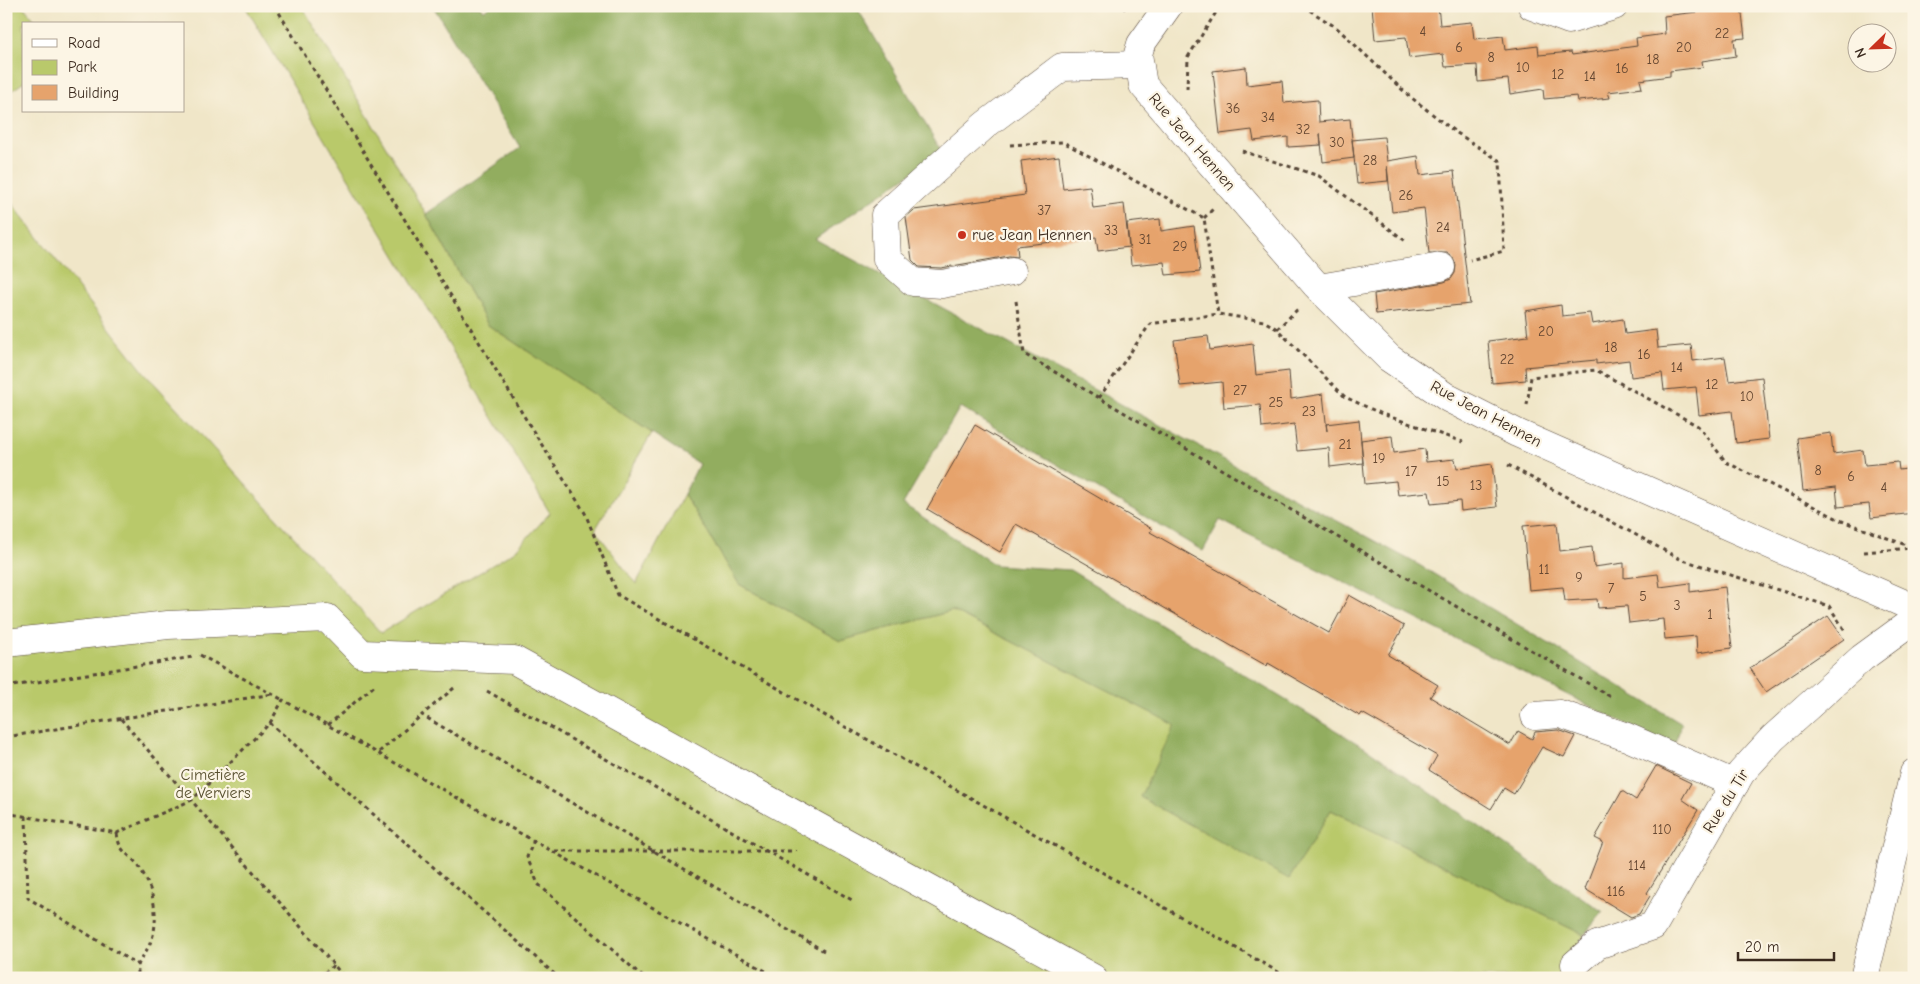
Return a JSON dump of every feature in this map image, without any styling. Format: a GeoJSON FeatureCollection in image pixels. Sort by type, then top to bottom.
{"type":"FeatureCollection","features":[{"type":"Feature","properties":{"kind":"street","name":"Rue Jean Hennen"},"geometry":{"type":"LineString","coordinates":[[1168,6],[1141,44],[1138,54],[1143,85],[1319,288],[1389,358],[1448,398],[1526,438],[1914,608]]}},
{"type":"Feature","properties":{"kind":"street"},"geometry":{"type":"LineString","coordinates":[[1532,6],[1568,20],[1614,6]]}},
{"type":"Feature","properties":{"kind":"street"},"geometry":{"type":"LineString","coordinates":[[1012,271],[942,284],[913,282],[887,259],[885,215],[985,125],[1062,67],[1139,65]]}},
{"type":"Feature","properties":{"kind":"street"},"geometry":{"type":"LineString","coordinates":[[1319,288],[1441,266]]}},
{"type":"Feature","properties":{"kind":"street"},"geometry":{"type":"LineString","coordinates":[[6,643],[168,625],[327,618],[362,654],[514,660],[1093,978]]}},
{"type":"Feature","properties":{"kind":"street","name":"Rue du Tir"},"geometry":{"type":"LineString","coordinates":[[1575,964],[1597,945],[1653,926],[1741,773],[1773,738],[1862,658],[1914,620]]}},
{"type":"Feature","properties":{"kind":"street"},"geometry":{"type":"LineString","coordinates":[[1535,716],[1560,714],[1627,737],[1735,784]]}},
{"type":"Feature","properties":{"kind":"street"},"geometry":{"type":"LineString","coordinates":[[1864,978],[1914,772]]}},
{"type":"Feature","properties":{"kind":"path"},"geometry":{"type":"LineString","coordinates":[[275,6],[530,426],[585,513],[618,595],[810,707],[1289,978]]}},
{"type":"Feature","properties":{"kind":"path"},"geometry":{"type":"LineString","coordinates":[[1187,91],[1188,57],[1220,6]]}},
{"type":"Feature","properties":{"kind":"path"},"geometry":{"type":"LineString","coordinates":[[1232,148],[1319,176],[1441,266],[1504,251],[1500,161],[1454,131],[1408,95],[1337,28],[1303,6]]}},
{"type":"Feature","properties":{"kind":"path"},"geometry":{"type":"LineString","coordinates":[[1010,146],[1063,142],[1204,218],[1218,314]]}},
{"type":"Feature","properties":{"kind":"path"},"geometry":{"type":"LineString","coordinates":[[1012,271],[1024,354],[1622,703]]}},
{"type":"Feature","properties":{"kind":"path"},"geometry":{"type":"LineString","coordinates":[[1099,398],[1150,324],[1218,314],[1264,321],[1277,330],[1345,396],[1382,414],[1469,444]]}},
{"type":"Feature","properties":{"kind":"path"},"geometry":{"type":"LineString","coordinates":[[1526,409],[1531,377],[1596,370],[1698,426],[1726,462],[1842,521],[1914,548]]}},
{"type":"Feature","properties":{"kind":"path"},"geometry":{"type":"LineString","coordinates":[[1504,462],[1680,559],[1829,606],[1862,658]]}},
{"type":"Feature","properties":{"kind":"path"},"geometry":{"type":"LineString","coordinates":[[193,651],[379,752],[778,978]]}},
{"type":"Feature","properties":{"kind":"path"},"geometry":{"type":"LineString","coordinates":[[6,687],[202,655]]}},
{"type":"Feature","properties":{"kind":"path"},"geometry":{"type":"LineString","coordinates":[[328,725],[409,656]]}},
{"type":"Feature","properties":{"kind":"path"},"geometry":{"type":"LineString","coordinates":[[379,752],[487,659]]}},
{"type":"Feature","properties":{"kind":"path"},"geometry":{"type":"LineString","coordinates":[[482,688],[852,900]]}},
{"type":"Feature","properties":{"kind":"path"},"geometry":{"type":"LineString","coordinates":[[6,737],[273,694]]}},
{"type":"Feature","properties":{"kind":"path"},"geometry":{"type":"LineString","coordinates":[[6,813],[117,833],[192,800],[270,723],[283,700]]}},
{"type":"Feature","properties":{"kind":"path"},"geometry":{"type":"LineString","coordinates":[[422,715],[824,950]]}},
{"type":"Feature","properties":{"kind":"path"},"geometry":{"type":"LineString","coordinates":[[121,719],[345,978]]}},
{"type":"Feature","properties":{"kind":"path"},"geometry":{"type":"LineString","coordinates":[[270,723],[559,978]]}},
{"type":"Feature","properties":{"kind":"path"},"geometry":{"type":"LineString","coordinates":[[26,816],[28,898],[138,965]]}},
{"type":"Feature","properties":{"kind":"path"},"geometry":{"type":"LineString","coordinates":[[117,833],[118,847],[136,863],[150,885],[155,916],[152,941],[138,965],[138,978]]}},
{"type":"Feature","properties":{"kind":"path"},"geometry":{"type":"LineString","coordinates":[[534,840],[527,857],[538,884],[644,978]]}},
{"type":"Feature","properties":{"kind":"path"},"geometry":{"type":"LineString","coordinates":[[554,851],[805,851]]}},
{"type":"Feature","properties":{"kind":"path"},"geometry":{"type":"LineString","coordinates":[[318,978],[334,965]]}},
{"type":"Feature","properties":{"kind":"green space"},"geometry":{"type":"Polygon","coordinates":[[[6,6],[23,6],[36,22],[22,22],[22,83],[6,95],[6,6]]]}},
{"type":"Feature","properties":{"kind":"green space","name":"Cimetière de Verviers"},"geometry":{"type":"Polygon","coordinates":[[[245,6],[302,6],[426,214],[488,325],[652,433],[595,530],[636,584],[684,494],[739,584],[840,641],[952,611],[1176,725],[1289,879],[1331,810],[1584,935],[1559,978],[6,978],[6,196],[144,372],[381,633],[515,551],[550,513],[245,6]]]}},
{"type":"Feature","properties":{"kind":"green space"},"geometry":{"type":"Polygon","coordinates":[[[433,6],[480,6],[483,11],[490,6],[856,6],[942,152],[815,239],[1419,565],[1682,724],[1673,748],[1220,520],[1203,551],[960,407],[903,504],[995,565],[1070,570],[1370,751],[1603,912],[1584,935],[1331,810],[1289,879],[1140,797],[1175,725],[952,611],[840,641],[739,584],[684,494],[699,464],[488,325],[426,214],[520,148],[433,6]]]}},
{"type":"Feature","properties":{"kind":"building"},"geometry":{"type":"Polygon","coordinates":[[[1372,6],[1438,6],[1440,25],[1472,22],[1474,39],[1503,36],[1505,50],[1538,46],[1539,55],[1571,52],[1572,55],[1637,46],[1636,38],[1665,34],[1664,16],[1697,12],[1696,6],[1741,6],[1745,38],[1734,39],[1736,56],[1702,61],[1703,67],[1670,71],[1670,76],[1640,80],[1642,88],[1608,92],[1610,98],[1578,101],[1577,96],[1544,99],[1543,89],[1510,94],[1508,79],[1478,82],[1477,65],[1445,67],[1443,54],[1409,58],[1406,37],[1375,40],[1372,6]]]}},
{"type":"Feature","properties":{"kind":"building"},"geometry":{"type":"Polygon","coordinates":[[[1246,67],[1247,85],[1282,81],[1284,103],[1318,100],[1319,122],[1350,119],[1354,158],[1323,162],[1320,133],[1321,145],[1288,147],[1288,137],[1254,141],[1252,130],[1220,134],[1213,71],[1246,67]]]}},
{"type":"Feature","properties":{"kind":"building"},"geometry":{"type":"Polygon","coordinates":[[[1384,137],[1387,161],[1418,156],[1420,175],[1454,171],[1470,304],[1376,314],[1374,294],[1444,282],[1451,279],[1455,273],[1456,265],[1453,257],[1447,253],[1429,253],[1424,208],[1392,212],[1387,166],[1388,181],[1357,184],[1352,140],[1384,137]]]}},
{"type":"Feature","properties":{"kind":"building"},"geometry":{"type":"Polygon","coordinates":[[[1059,156],[1063,189],[1090,186],[1093,208],[1124,204],[1129,247],[1098,251],[1096,237],[1017,246],[1018,257],[1009,256],[941,268],[919,267],[912,260],[906,217],[914,210],[1025,195],[1021,161],[1059,156]]]}},
{"type":"Feature","properties":{"kind":"building"},"geometry":{"type":"Polygon","coordinates":[[[1160,219],[1161,231],[1194,226],[1200,272],[1166,275],[1164,262],[1131,265],[1127,223],[1160,219]]]}},
{"type":"Feature","properties":{"kind":"building"},"geometry":{"type":"Polygon","coordinates":[[[1561,305],[1562,316],[1590,313],[1592,324],[1623,319],[1625,334],[1656,330],[1658,348],[1691,345],[1693,361],[1725,357],[1729,381],[1762,377],[1769,439],[1736,443],[1732,411],[1699,415],[1696,387],[1664,390],[1662,373],[1631,377],[1629,360],[1596,364],[1596,360],[1525,367],[1526,380],[1492,383],[1488,341],[1528,336],[1525,311],[1561,305]]]}},
{"type":"Feature","properties":{"kind":"building"},"geometry":{"type":"Polygon","coordinates":[[[1208,336],[1210,350],[1253,344],[1256,375],[1289,371],[1291,399],[1323,394],[1326,424],[1359,420],[1363,463],[1330,467],[1329,448],[1297,451],[1294,424],[1262,428],[1260,405],[1224,408],[1222,382],[1180,386],[1174,340],[1208,336]]]}},
{"type":"Feature","properties":{"kind":"building"},"geometry":{"type":"Polygon","coordinates":[[[975,425],[1152,529],[1150,532],[1329,633],[1349,595],[1404,626],[1388,655],[1438,685],[1430,697],[1510,745],[1518,731],[1532,739],[1535,732],[1558,730],[1575,736],[1564,757],[1542,747],[1514,794],[1504,788],[1491,809],[1429,770],[1437,756],[1362,713],[1360,716],[1268,663],[1267,666],[1016,524],[1000,552],[927,509],[975,425]]]}},
{"type":"Feature","properties":{"kind":"building"},"geometry":{"type":"Polygon","coordinates":[[[1831,433],[1833,454],[1863,450],[1865,465],[1898,462],[1899,470],[1914,468],[1914,513],[1871,518],[1869,504],[1838,507],[1836,487],[1803,491],[1797,438],[1831,433]]]}},
{"type":"Feature","properties":{"kind":"building"},"geometry":{"type":"Polygon","coordinates":[[[1392,436],[1394,453],[1425,449],[1426,462],[1455,459],[1457,469],[1492,464],[1497,507],[1461,511],[1460,501],[1431,504],[1429,492],[1398,495],[1396,481],[1365,484],[1361,440],[1392,436]]]}},
{"type":"Feature","properties":{"kind":"building"},"geometry":{"type":"Polygon","coordinates":[[[1557,523],[1560,551],[1592,547],[1594,567],[1624,563],[1624,578],[1658,574],[1660,587],[1690,583],[1690,592],[1725,587],[1732,648],[1697,653],[1696,636],[1665,639],[1663,619],[1629,623],[1627,606],[1598,608],[1597,599],[1565,601],[1563,587],[1529,590],[1523,526],[1557,523]]]}},
{"type":"Feature","properties":{"kind":"building"},"geometry":{"type":"Polygon","coordinates":[[[1828,616],[1844,639],[1766,692],[1750,668],[1828,616]]]}},
{"type":"Feature","properties":{"kind":"building"},"geometry":{"type":"Polygon","coordinates":[[[1656,766],[1691,783],[1682,799],[1698,810],[1647,893],[1650,896],[1639,914],[1631,917],[1585,889],[1603,842],[1595,838],[1622,791],[1636,800],[1656,766]]]}},
{"type":"Feature","properties":{"kind":"place","name":"rue Jean Hennen"},"geometry":{"type":"Point","coordinates":[962,235]}}]}
